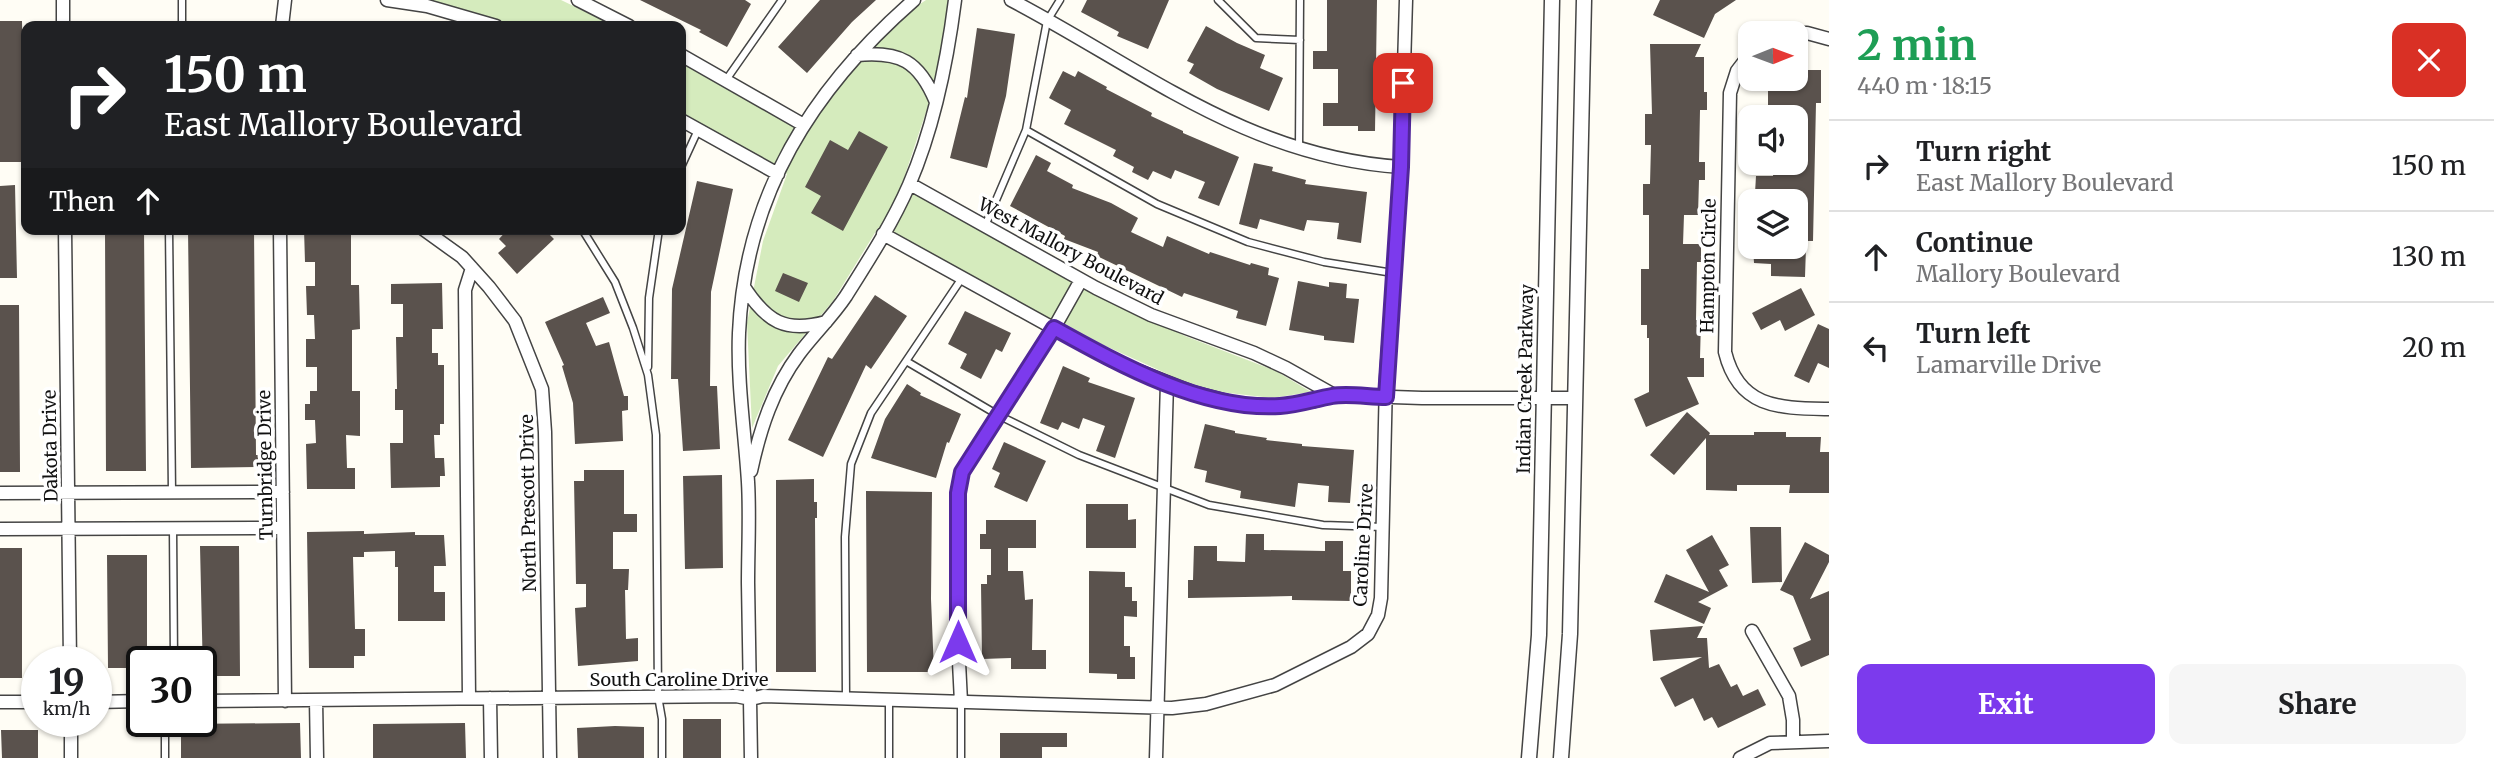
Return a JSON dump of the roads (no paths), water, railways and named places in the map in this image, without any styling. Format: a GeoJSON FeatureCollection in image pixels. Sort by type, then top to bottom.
{"type":"FeatureCollection","features":[{"type":"Feature","properties":{"kind":"street"},"geometry":{"type":"LineString","coordinates":[[63,0],[63,21]]}},
{"type":"Feature","properties":{"kind":"street"},"geometry":{"type":"LineString","coordinates":[[283,21],[285,0]]}},
{"type":"Feature","properties":{"kind":"street"},"geometry":{"type":"LineString","coordinates":[[387,0],[442,5],[483,21]]}},
{"type":"Feature","properties":{"kind":"street"},"geometry":{"type":"LineString","coordinates":[[578,0],[619,21]]}},
{"type":"Feature","properties":{"kind":"street"},"geometry":{"type":"LineString","coordinates":[[751,758],[748,482],[739,335],[744,287],[756,229],[802,124],[857,55],[887,23],[914,0]]}},
{"type":"Feature","properties":{"kind":"street"},"geometry":{"type":"LineString","coordinates":[[748,482],[763,422],[777,388],[799,354],[845,298],[909,184],[924,147],[944,70],[955,0]]}},
{"type":"Feature","properties":{"kind":"street"},"geometry":{"type":"LineString","coordinates":[[1011,0],[1220,119],[1273,141],[1299,148],[1370,164],[1401,167]]}},
{"type":"Feature","properties":{"kind":"street","name":"Caroline Drive"},"geometry":{"type":"LineString","coordinates":[[1157,708],[1206,704],[1275,685],[1351,647],[1368,634],[1378,615],[1381,598],[1386,397],[1401,167],[1406,0]]}},
{"type":"Feature","properties":{"kind":"street","name":"Indian Creek Parkway"},"geometry":{"type":"LineString","coordinates":[[1529,758],[1539,635],[1552,0]]}},
{"type":"Feature","properties":{"kind":"street"},"geometry":{"type":"LineString","coordinates":[[1561,758],[1570,634],[1584,0]]}},
{"type":"Feature","properties":{"kind":"street"},"geometry":{"type":"LineString","coordinates":[[1808,33],[1829,39]]}},
{"type":"Feature","properties":{"kind":"street"},"geometry":{"type":"LineString","coordinates":[[857,55],[874,54],[904,59],[921,73],[936,102]]}},
{"type":"Feature","properties":{"kind":"street"},"geometry":{"type":"LineString","coordinates":[[686,58],[802,124]]}},
{"type":"Feature","properties":{"kind":"street","name":"Hampton Circle"},"geometry":{"type":"LineString","coordinates":[[1738,71],[1730,93],[1725,352],[1732,374],[1742,387],[1761,401],[1783,408],[1829,409]]}},
{"type":"Feature","properties":{"kind":"street"},"geometry":{"type":"LineString","coordinates":[[686,123],[778,174]]}},
{"type":"Feature","properties":{"kind":"street","name":"West Mallory Boulevard"},"geometry":{"type":"LineString","coordinates":[[909,184],[1081,280],[1151,315],[1254,352],[1334,395]]}},
{"type":"Feature","properties":{"kind":"street"},"geometry":{"type":"LineString","coordinates":[[883,234],[1111,360],[1192,393],[1238,404],[1279,407],[1334,395],[1575,398]]}},
{"type":"Feature","properties":{"kind":"street","name":"Dakota Drive"},"geometry":{"type":"LineString","coordinates":[[65,235],[70,646]]}},
{"type":"Feature","properties":{"kind":"street","name":"Turnbridge Drive"},"geometry":{"type":"LineString","coordinates":[[280,235],[285,701]]}},
{"type":"Feature","properties":{"kind":"street","name":"North Prescott Drive"},"geometry":{"type":"LineString","coordinates":[[431,235],[462,257],[515,321],[542,389],[550,758]]}},
{"type":"Feature","properties":{"kind":"street"},"geometry":{"type":"LineString","coordinates":[[469,698],[465,290],[471,268]]}},
{"type":"Feature","properties":{"kind":"street"},"geometry":{"type":"LineString","coordinates":[[961,702],[958,642],[958,493],[962,472],[1054,328],[1081,280]]}},
{"type":"Feature","properties":{"kind":"street"},"geometry":{"type":"LineString","coordinates":[[744,287],[769,318],[782,324],[798,326],[826,322]]}},
{"type":"Feature","properties":{"kind":"street"},"geometry":{"type":"LineString","coordinates":[[1156,758],[1167,383]]}},
{"type":"Feature","properties":{"kind":"street"},"geometry":{"type":"LineString","coordinates":[[0,493],[283,492]]}},
{"type":"Feature","properties":{"kind":"street"},"geometry":{"type":"LineString","coordinates":[[0,529],[283,527]]}},
{"type":"Feature","properties":{"kind":"street"},"geometry":{"type":"LineString","coordinates":[[1752,631],[1789,696],[1793,741]]}},
{"type":"Feature","properties":{"kind":"street","name":"South Caroline Drive"},"geometry":{"type":"LineString","coordinates":[[217,701],[658,696],[736,696],[751,699],[763,696],[1157,708]]}},
{"type":"Feature","properties":{"kind":"street"},"geometry":{"type":"LineString","coordinates":[[490,698],[491,758]]}},
{"type":"Feature","properties":{"kind":"street"},"geometry":{"type":"LineString","coordinates":[[316,700],[317,758]]}},
{"type":"Feature","properties":{"kind":"street"},"geometry":{"type":"LineString","coordinates":[[0,702],[21,702]]}},
{"type":"Feature","properties":{"kind":"street"},"geometry":{"type":"LineString","coordinates":[[71,737],[71,758]]}},
{"type":"Feature","properties":{"kind":"street"},"geometry":{"type":"LineString","coordinates":[[1740,758],[1770,743],[1829,741]]}},
{"type":"Feature","properties":{"kind":"lane"},"geometry":{"type":"LineString","coordinates":[[182,0],[182,21]]}},
{"type":"Feature","properties":{"kind":"lane"},"geometry":{"type":"LineString","coordinates":[[726,80],[782,0]]}},
{"type":"Feature","properties":{"kind":"lane"},"geometry":{"type":"LineString","coordinates":[[985,226],[1026,130],[1047,21],[1060,0]]}},
{"type":"Feature","properties":{"kind":"lane"},"geometry":{"type":"LineString","coordinates":[[1218,0],[1256,38],[1300,40]]}},
{"type":"Feature","properties":{"kind":"lane"},"geometry":{"type":"LineString","coordinates":[[1299,148],[1300,0]]}},
{"type":"Feature","properties":{"kind":"lane"},"geometry":{"type":"LineString","coordinates":[[686,156],[698,130]]}},
{"type":"Feature","properties":{"kind":"lane"},"geometry":{"type":"LineString","coordinates":[[1026,130],[1157,204],[1248,242],[1324,262],[1393,274]]}},
{"type":"Feature","properties":{"kind":"lane"},"geometry":{"type":"LineString","coordinates":[[169,235],[172,492]]}},
{"type":"Feature","properties":{"kind":"lane"},"geometry":{"type":"LineString","coordinates":[[586,235],[615,282],[648,375]]}},
{"type":"Feature","properties":{"kind":"lane"},"geometry":{"type":"LineString","coordinates":[[658,235],[649,298],[648,375],[656,435],[658,696],[662,719],[662,758]]}},
{"type":"Feature","properties":{"kind":"lane"},"geometry":{"type":"LineString","coordinates":[[846,699],[845,537],[851,464],[871,413],[962,278]]}},
{"type":"Feature","properties":{"kind":"lane"},"geometry":{"type":"LineString","coordinates":[[906,361],[998,415],[1079,455],[1209,505],[1323,525],[1383,527]]}},
{"type":"Feature","properties":{"kind":"lane"},"geometry":{"type":"LineString","coordinates":[[173,528],[173,646]]}},
{"type":"Feature","properties":{"kind":"lane"},"geometry":{"type":"LineString","coordinates":[[889,700],[889,758]]}},
{"type":"Feature","properties":{"kind":"lane"},"geometry":{"type":"LineString","coordinates":[[961,702],[961,758]]}},
{"type":"Feature","properties":{"kind":"lane"},"geometry":{"type":"LineString","coordinates":[[165,737],[165,758]]}}]}
